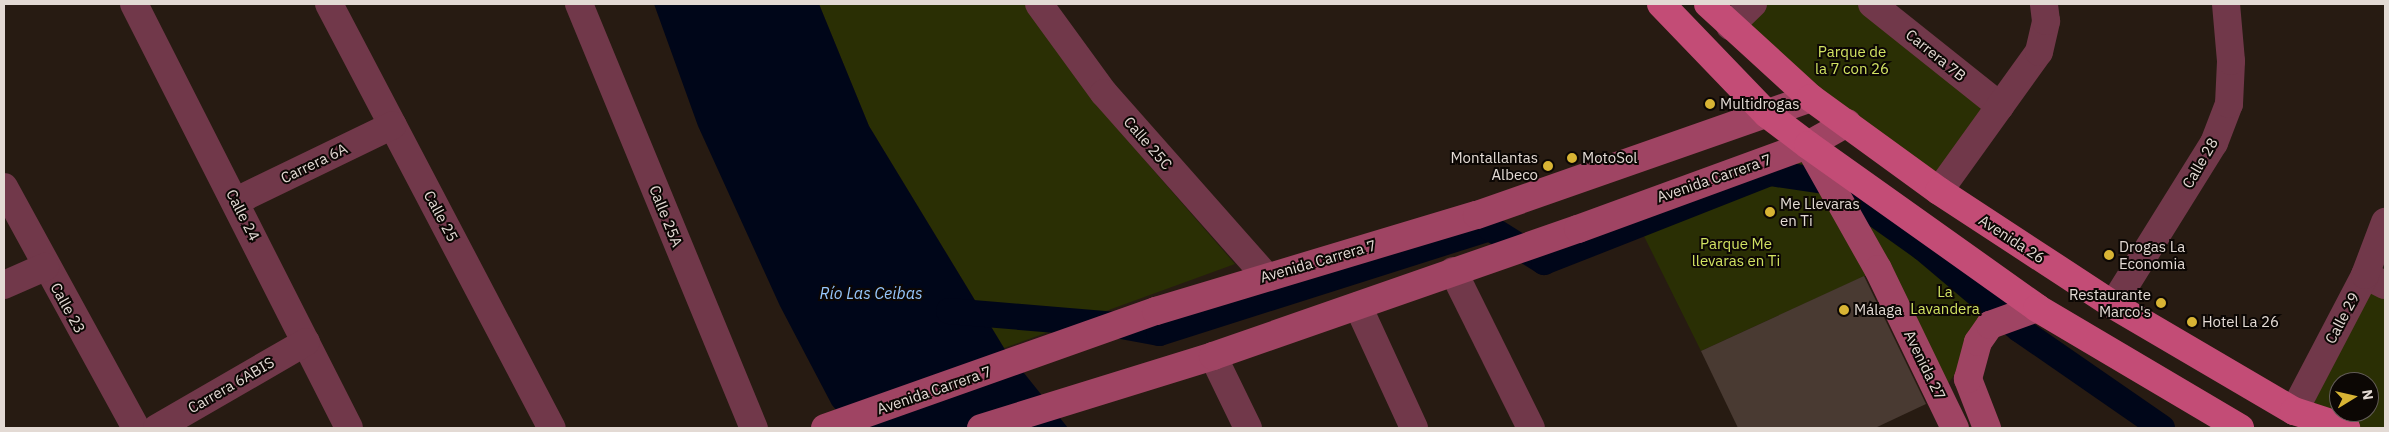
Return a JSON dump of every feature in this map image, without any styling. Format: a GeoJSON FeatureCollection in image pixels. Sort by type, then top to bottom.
{"type":"FeatureCollection","features":[{"type":"Feature","properties":{"kind":"main road"},"geometry":{"type":"LineString","coordinates":[[1661,4],[1767,114],[1808,145],[2037,308],[2240,428]]}},
{"type":"Feature","properties":{"kind":"main road","name":"Avenida 26"},"geometry":{"type":"LineString","coordinates":[[1708,4],[1730,26],[1812,98],[1939,191],[2113,305],[2294,411],[2346,428]]}},
{"type":"Feature","properties":{"kind":"main road","name":"Avenida Carrera 7"},"geometry":{"type":"LineString","coordinates":[[825,428],[1156,311],[1266,276],[1477,215],[1812,98]]}},
{"type":"Feature","properties":{"kind":"main road","name":"Avenida Carrera 7"},"geometry":{"type":"LineString","coordinates":[[981,428],[1213,356],[1358,306],[1453,270],[1808,145],[1847,123]]}},
{"type":"Feature","properties":{"kind":"main road","name":"Avenida 27"},"geometry":{"type":"LineString","coordinates":[[1808,145],[1874,261],[1955,428]]}},
{"type":"Feature","properties":{"kind":"main road"},"geometry":{"type":"LineString","coordinates":[[1982,417],[1968,379],[1972,358],[1998,321],[2037,308]]}},
{"type":"Feature","properties":{"kind":"street","name":"Calle 24"},"geometry":{"type":"LineString","coordinates":[[134,4],[236,201],[349,428]]}},
{"type":"Feature","properties":{"kind":"street","name":"Calle 25"},"geometry":{"type":"LineString","coordinates":[[329,4],[552,428]]}},
{"type":"Feature","properties":{"kind":"street","name":"Calle 25A"},"geometry":{"type":"LineString","coordinates":[[579,4],[754,428]]}},
{"type":"Feature","properties":{"kind":"street","name":"Calle 25C"},"geometry":{"type":"LineString","coordinates":[[1039,4],[1104,93],[1266,276]]}},
{"type":"Feature","properties":{"kind":"street"},"geometry":{"type":"LineString","coordinates":[[1730,26],[1753,4]]}},
{"type":"Feature","properties":{"kind":"street","name":"Carrera 7B"},"geometry":{"type":"LineString","coordinates":[[1872,4],[2000,106]]}},
{"type":"Feature","properties":{"kind":"street"},"geometry":{"type":"LineString","coordinates":[[1939,191],[2039,52],[2046,21],[2044,4]]}},
{"type":"Feature","properties":{"kind":"street","name":"Calle 28"},"geometry":{"type":"LineString","coordinates":[[2113,305],[2214,143],[2229,104],[2231,61],[2226,4]]}},
{"type":"Feature","properties":{"kind":"street","name":"Carrera 6A"},"geometry":{"type":"LineString","coordinates":[[236,201],[392,125]]}},
{"type":"Feature","properties":{"kind":"street","name":"Calle 23"},"geometry":{"type":"LineString","coordinates":[[4,187],[45,267],[136,428]]}},
{"type":"Feature","properties":{"kind":"street","name":"Calle 29"},"geometry":{"type":"LineString","coordinates":[[2294,411],[2375,280],[2385,222]]}},
{"type":"Feature","properties":{"kind":"street"},"geometry":{"type":"LineString","coordinates":[[4,285],[45,267]]}},
{"type":"Feature","properties":{"kind":"street"},"geometry":{"type":"LineString","coordinates":[[1453,270],[1531,428]]}},
{"type":"Feature","properties":{"kind":"street"},"geometry":{"type":"LineString","coordinates":[[1358,306],[1414,428]]}},
{"type":"Feature","properties":{"kind":"street","name":"Carrera 6ABIS"},"geometry":{"type":"LineString","coordinates":[[157,428],[306,342]]}},
{"type":"Feature","properties":{"kind":"street"},"geometry":{"type":"LineString","coordinates":[[1213,356],[1248,428]]}},
{"type":"Feature","properties":{"kind":"green space"},"geometry":{"type":"Polygon","coordinates":[[[819,4],[1029,4],[1089,96],[1235,264],[1004,348],[869,126],[819,4]]]}},
{"type":"Feature","properties":{"kind":"green space","name":"Parque de la 7 con 26"},"geometry":{"type":"Polygon","coordinates":[[[1753,4],[1872,4],[2000,106],[1939,191],[1730,26],[1753,4]]]}},
{"type":"Feature","properties":{"kind":"green space","name":"Parque Me llevaras en Ti"},"geometry":{"type":"Polygon","coordinates":[[[1808,145],[1856,227],[1885,200],[2037,308],[1991,320],[1940,396],[1878,270],[1701,351],[1630,208],[1808,145]]]}},
{"type":"Feature","properties":{"kind":"green space"},"geometry":{"type":"Polygon","coordinates":[[[2365,275],[2385,285],[2385,428],[2346,428],[2294,411],[2365,275]]]}},
{"type":"Feature","properties":{"kind":"water","name":"Río Las Ceibas"},"geometry":{"type":"Polygon","coordinates":[[[654,4],[819,4],[869,126],[1004,348],[1068,428],[851,428],[832,405],[780,306],[698,126],[654,4]]]}},
{"type":"Feature","properties":{"kind":"building","name":"Málaga"},"geometry":{"type":"Polygon","coordinates":[[[1864,276],[1926,404],[1875,428],[1738,428],[1701,351],[1864,276]]]}},
{"type":"Feature","properties":{"kind":"waterway"},"geometry":{"type":"LineString","coordinates":[[949,311],[1116,325],[1159,333],[1490,228],[1544,262],[1770,173],[1830,182],[1923,248],[2019,329],[2162,428]]}},
{"type":"Feature","properties":{"kind":"place","name":"Multidrogas"},"geometry":{"type":"Point","coordinates":[1710,104]}},
{"type":"Feature","properties":{"kind":"place","name":"MotoSol"},"geometry":{"type":"Point","coordinates":[1572,158]}},
{"type":"Feature","properties":{"kind":"place","name":"Montallantas Albeco"},"geometry":{"type":"Point","coordinates":[1548,166]}},
{"type":"Feature","properties":{"kind":"place","name":"Me Llevaras en Ti"},"geometry":{"type":"Point","coordinates":[1770,212]}},
{"type":"Feature","properties":{"kind":"place","name":"Drogas La Economia"},"geometry":{"type":"Point","coordinates":[2109,255]}},
{"type":"Feature","properties":{"kind":"place","name":"Restaurante Marco's"},"geometry":{"type":"Point","coordinates":[2161,303]}},
{"type":"Feature","properties":{"kind":"place","name":"Málaga"},"geometry":{"type":"Point","coordinates":[1844,310]}},
{"type":"Feature","properties":{"kind":"place","name":"Hotel La 26"},"geometry":{"type":"Point","coordinates":[2192,322]}},
{"type":"Feature","properties":{"kind":"park label","name":"La Lavandera"},"geometry":{"type":"Point","coordinates":[1945,300]}}]}
